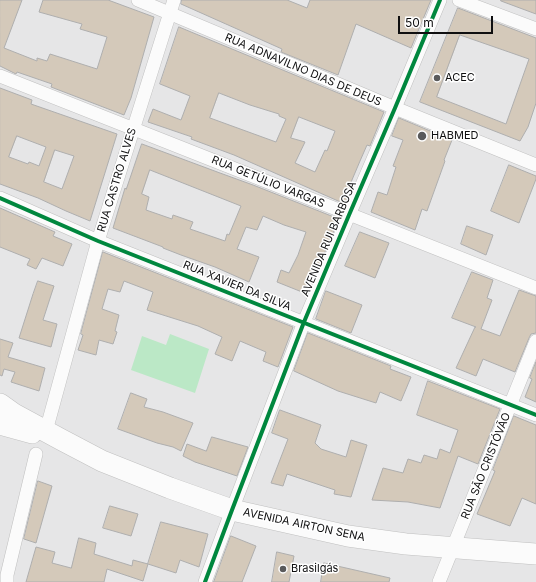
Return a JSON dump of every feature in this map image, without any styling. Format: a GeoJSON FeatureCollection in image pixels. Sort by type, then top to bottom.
{"type":"FeatureCollection","features":[{"type":"Feature","properties":{"kind":"main road"},"geometry":{"type":"LineString","coordinates":[[0,404],[14,414],[54,436]]}},
{"type":"Feature","properties":{"kind":"main road"},"geometry":{"type":"LineString","coordinates":[[0,424],[54,436]]}},
{"type":"Feature","properties":{"kind":"main road","name":"AVENIDA AIRTON SENA"},"geometry":{"type":"LineString","coordinates":[[54,436],[102,461],[170,488],[232,510],[348,536],[406,544],[536,554]]}},
{"type":"Feature","properties":{"kind":"street","name":"RUA ADNAVILNO DIAS DE DEUS"},"geometry":{"type":"LineString","coordinates":[[138,0],[395,108],[536,165]]}},
{"type":"Feature","properties":{"kind":"street","name":"RUA CASTRO ALVES"},"geometry":{"type":"LineString","coordinates":[[54,436],[98,241],[174,0]]}},
{"type":"Feature","properties":{"kind":"street","name":"AVENIDA RUI BARBOSA"},"geometry":{"type":"LineString","coordinates":[[204,582],[304,322],[440,0]]}},
{"type":"Feature","properties":{"kind":"street"},"geometry":{"type":"LineString","coordinates":[[459,0],[536,29]]}},
{"type":"Feature","properties":{"kind":"street","name":"RUA GETÚLIO VARGAS"},"geometry":{"type":"LineString","coordinates":[[0,76],[536,288]]}},
{"type":"Feature","properties":{"kind":"street","name":"RUA XAVIER DA SILVA"},"geometry":{"type":"LineString","coordinates":[[0,198],[98,241],[536,415]]}},
{"type":"Feature","properties":{"kind":"street","name":"RUA SÃO CRISTÓVÃO"},"geometry":{"type":"LineString","coordinates":[[440,582],[536,341]]}},
{"type":"Feature","properties":{"kind":"street"},"geometry":{"type":"LineString","coordinates":[[6,582],[36,454]]}},
{"type":"Feature","properties":{"kind":"green space"},"geometry":{"type":"Polygon","coordinates":[[[170,334],[209,349],[195,393],[131,370],[142,336],[166,345],[170,334]]]}},
{"type":"Feature","properties":{"kind":"building"},"geometry":{"type":"Polygon","coordinates":[[[0,0],[22,0],[4,48],[37,61],[37,58],[47,61],[50,54],[97,69],[107,37],[80,29],[82,24],[39,12],[43,0],[108,0],[154,17],[131,98],[124,115],[51,87],[52,84],[17,72],[16,74],[0,66],[0,0]]]}},
{"type":"Feature","properties":{"kind":"building"},"geometry":{"type":"Polygon","coordinates":[[[182,0],[287,0],[307,8],[310,0],[431,0],[411,48],[356,24],[338,75],[281,52],[282,49],[181,4],[182,0]]]}},
{"type":"Feature","properties":{"kind":"building"},"geometry":{"type":"Polygon","coordinates":[[[536,0],[536,14],[501,1],[536,0]]]}},
{"type":"Feature","properties":{"kind":"building","name":"ACEC"},"geometry":{"type":"Polygon","coordinates":[[[458,8],[536,38],[536,103],[528,127],[520,141],[420,102],[458,8]],[[460,35],[437,97],[506,124],[529,59],[460,35]]]}},
{"type":"Feature","properties":{"kind":"building"},"geometry":{"type":"Polygon","coordinates":[[[179,27],[384,112],[370,146],[367,145],[360,161],[349,187],[352,188],[345,204],[234,155],[191,139],[192,137],[148,122],[153,109],[181,120],[190,96],[160,84],[179,27]],[[219,93],[210,118],[276,142],[286,119],[279,116],[279,114],[219,93]],[[299,117],[291,138],[305,142],[295,163],[315,172],[325,150],[327,151],[335,131],[299,117]]]}},
{"type":"Feature","properties":{"kind":"building"},"geometry":{"type":"Polygon","coordinates":[[[0,88],[32,100],[31,104],[117,134],[90,221],[38,198],[0,184],[0,88]],[[17,136],[9,157],[28,164],[29,162],[39,166],[46,147],[17,136]],[[55,150],[44,182],[62,189],[74,156],[55,150]]]}},
{"type":"Feature","properties":{"kind":"building"},"geometry":{"type":"Polygon","coordinates":[[[399,118],[452,140],[427,211],[422,209],[415,230],[371,212],[378,192],[387,195],[396,167],[393,166],[403,140],[392,136],[399,118]]]}},
{"type":"Feature","properties":{"kind":"building"},"geometry":{"type":"Polygon","coordinates":[[[142,144],[339,219],[307,294],[277,282],[281,270],[289,273],[298,255],[306,232],[263,216],[257,230],[246,227],[237,249],[259,257],[249,282],[215,267],[113,228],[125,188],[126,189],[142,144]],[[150,170],[142,194],[149,197],[146,210],[172,219],[173,215],[193,222],[190,229],[225,241],[241,206],[150,170]]]}},
{"type":"Feature","properties":{"kind":"building"},"geometry":{"type":"Polygon","coordinates":[[[509,165],[536,176],[519,223],[491,211],[509,165]]]}},
{"type":"Feature","properties":{"kind":"building"},"geometry":{"type":"Polygon","coordinates":[[[0,208],[55,232],[53,236],[72,244],[63,266],[42,258],[36,269],[27,265],[30,259],[0,247],[0,208]]]}},
{"type":"Feature","properties":{"kind":"building"},"geometry":{"type":"Polygon","coordinates":[[[467,226],[493,235],[486,255],[461,244],[467,226]]]}},
{"type":"Feature","properties":{"kind":"building"},"geometry":{"type":"Polygon","coordinates":[[[360,232],[389,243],[375,278],[345,266],[360,232]]]}},
{"type":"Feature","properties":{"kind":"building"},"geometry":{"type":"Polygon","coordinates":[[[103,252],[293,327],[278,367],[263,361],[266,352],[240,341],[232,361],[215,354],[222,337],[198,326],[147,310],[153,292],[124,281],[120,292],[108,289],[102,309],[119,315],[115,331],[117,332],[113,344],[99,340],[96,355],[78,350],[103,252]]]}},
{"type":"Feature","properties":{"kind":"building"},"geometry":{"type":"Polygon","coordinates":[[[472,272],[493,280],[487,298],[492,300],[481,329],[500,336],[519,290],[536,296],[536,333],[531,334],[515,372],[483,359],[476,376],[456,368],[476,327],[452,318],[472,272]]]}},
{"type":"Feature","properties":{"kind":"building"},"geometry":{"type":"Polygon","coordinates":[[[38,281],[54,286],[43,320],[57,324],[51,347],[19,338],[38,281]]]}},
{"type":"Feature","properties":{"kind":"building"},"geometry":{"type":"Polygon","coordinates":[[[326,291],[362,305],[351,333],[316,319],[326,291]]]}},
{"type":"Feature","properties":{"kind":"building"},"geometry":{"type":"Polygon","coordinates":[[[308,333],[391,366],[390,369],[411,377],[401,401],[380,392],[376,403],[338,391],[294,371],[308,333]]]}},
{"type":"Feature","properties":{"kind":"building"},"geometry":{"type":"Polygon","coordinates":[[[0,339],[13,343],[8,357],[45,368],[39,391],[11,382],[15,372],[4,369],[2,376],[0,375],[0,339]]]}},
{"type":"Feature","properties":{"kind":"building"},"geometry":{"type":"Polygon","coordinates":[[[536,362],[536,402],[525,397],[532,379],[530,378],[536,362]]]}},
{"type":"Feature","properties":{"kind":"building"},"geometry":{"type":"Polygon","coordinates":[[[428,381],[500,409],[478,464],[458,456],[440,508],[408,502],[372,500],[383,468],[403,473],[408,459],[421,463],[424,455],[437,459],[440,449],[450,453],[458,430],[417,415],[428,381]]]}},
{"type":"Feature","properties":{"kind":"building"},"geometry":{"type":"Polygon","coordinates":[[[131,393],[147,399],[144,407],[193,423],[181,451],[118,429],[131,393]]]}},
{"type":"Feature","properties":{"kind":"building"},"geometry":{"type":"Polygon","coordinates":[[[280,410],[321,425],[315,443],[321,449],[346,457],[351,440],[367,445],[351,497],[334,494],[335,490],[287,474],[283,486],[271,483],[288,439],[272,433],[280,410]]]}},
{"type":"Feature","properties":{"kind":"building"},"geometry":{"type":"Polygon","coordinates":[[[514,416],[536,425],[536,504],[522,498],[510,526],[477,514],[495,471],[493,470],[514,416]]]}},
{"type":"Feature","properties":{"kind":"building"},"geometry":{"type":"Polygon","coordinates":[[[212,437],[248,447],[237,476],[195,462],[183,456],[187,444],[206,451],[212,437]]]}},
{"type":"Feature","properties":{"kind":"building"},"geometry":{"type":"Polygon","coordinates":[[[38,481],[52,486],[36,543],[24,539],[38,481]]]}},
{"type":"Feature","properties":{"kind":"building"},"geometry":{"type":"Polygon","coordinates":[[[110,506],[138,514],[131,536],[103,528],[110,506]]]}},
{"type":"Feature","properties":{"kind":"building"},"geometry":{"type":"Polygon","coordinates":[[[161,522],[208,534],[199,567],[180,560],[176,573],[148,564],[161,522]]]}},
{"type":"Feature","properties":{"kind":"building"},"geometry":{"type":"Polygon","coordinates":[[[231,536],[256,546],[242,582],[214,582],[231,536]]]}},
{"type":"Feature","properties":{"kind":"building"},"geometry":{"type":"Polygon","coordinates":[[[79,538],[96,543],[94,554],[132,566],[133,560],[148,564],[143,581],[107,569],[104,582],[26,582],[36,547],[55,552],[52,563],[71,568],[79,538]]]}},
{"type":"Feature","properties":{"kind":"building","name":"Brasilgás"},"geometry":{"type":"Polygon","coordinates":[[[277,552],[294,556],[289,582],[272,582],[277,552]]]}},
{"type":"Feature","properties":{"kind":"building"},"geometry":{"type":"Polygon","coordinates":[[[324,563],[390,578],[389,582],[321,582],[324,563]]]}},
{"type":"Feature","properties":{"kind":"cycle path"},"geometry":{"type":"LineString","coordinates":[[205,582],[304,322],[440,0]]}},
{"type":"Feature","properties":{"kind":"cycle path"},"geometry":{"type":"LineString","coordinates":[[0,198],[98,241],[536,415]]}},
{"type":"Feature","properties":{"kind":"place","name":"ACEC"},"geometry":{"type":"Point","coordinates":[437,78]}},
{"type":"Feature","properties":{"kind":"place","name":"HABMED"},"geometry":{"type":"Point","coordinates":[422,136]}},
{"type":"Feature","properties":{"kind":"place","name":"Brasilgás"},"geometry":{"type":"Point","coordinates":[283,569]}}]}
